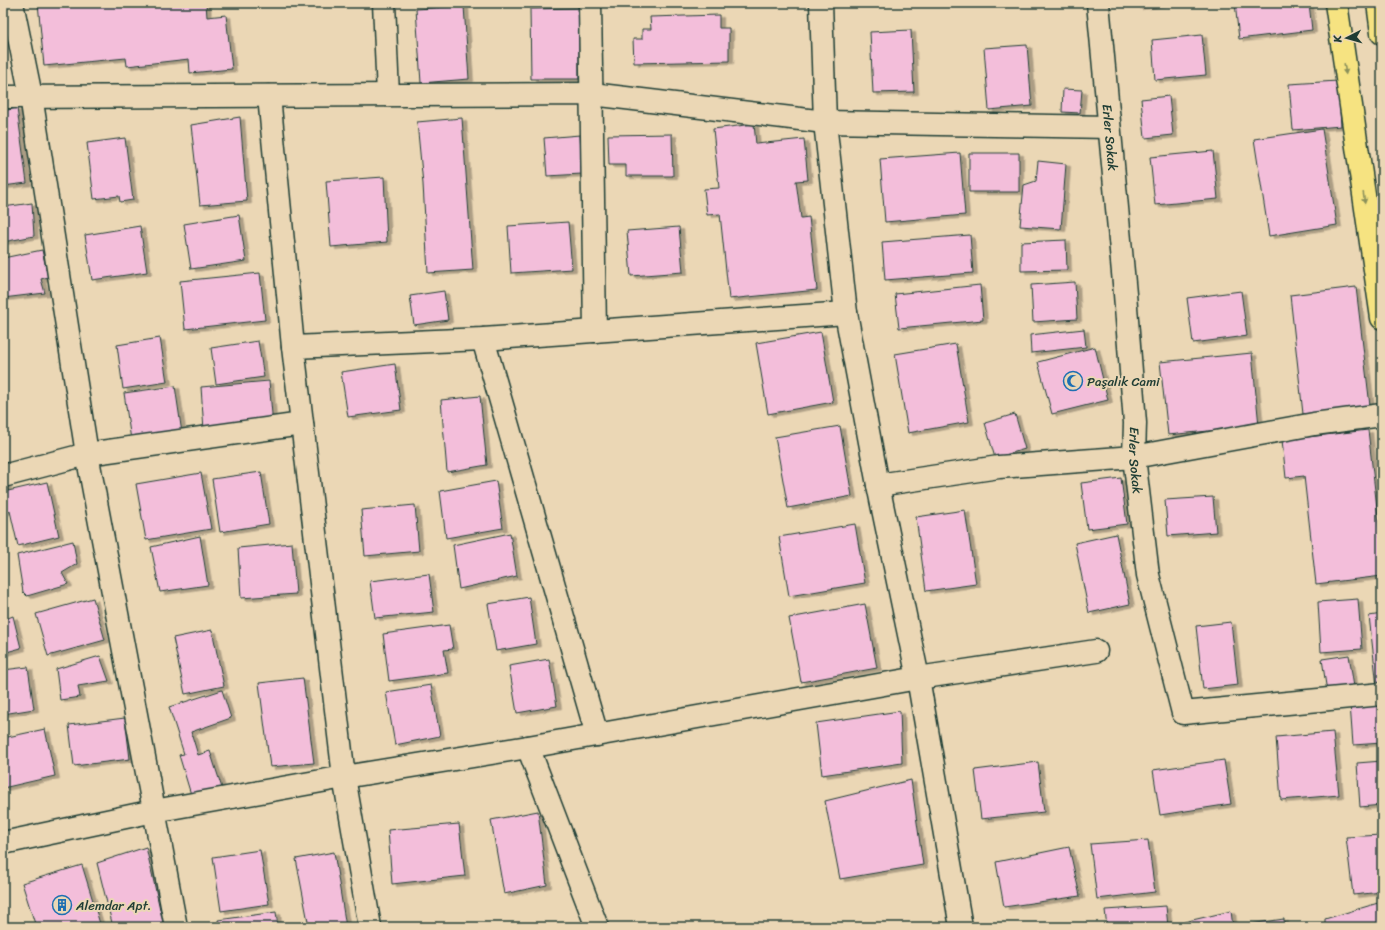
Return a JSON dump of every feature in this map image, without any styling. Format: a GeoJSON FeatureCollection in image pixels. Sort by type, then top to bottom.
{"type":"FeatureCollection","features":[{"type":"Feature","properties":{"kind":"main road"},"geometry":{"type":"LineString","coordinates":[[1336,3],[1382,318]]}},
{"type":"Feature","properties":{"kind":"main road"},"geometry":{"type":"LineString","coordinates":[[1378,3],[1382,33]]}},
{"type":"Feature","properties":{"kind":"street"},"geometry":{"type":"LineString","coordinates":[[12,3],[31,96],[87,454],[176,927]]}},
{"type":"Feature","properties":{"kind":"street"},"geometry":{"type":"LineString","coordinates":[[384,3],[388,95]]}},
{"type":"Feature","properties":{"kind":"street"},"geometry":{"type":"LineString","coordinates":[[590,3],[595,331]]}},
{"type":"Feature","properties":{"kind":"street"},"geometry":{"type":"LineString","coordinates":[[821,3],[825,122],[846,313],[878,485],[918,678],[961,927]]}},
{"type":"Feature","properties":{"kind":"street","name":"Erler Sokak"},"geometry":{"type":"LineString","coordinates":[[1098,3],[1125,294],[1135,423],[1134,457],[1148,575],[1183,713],[1382,694]]}},
{"type":"Feature","properties":{"kind":"street"},"geometry":{"type":"LineString","coordinates":[[3,97],[592,94],[825,122],[1109,127]]}},
{"type":"Feature","properties":{"kind":"street"},"geometry":{"type":"LineString","coordinates":[[269,96],[293,347],[344,777],[370,927]]}},
{"type":"Feature","properties":{"kind":"street"},"geometry":{"type":"LineString","coordinates":[[293,347],[483,339],[846,313]]}},
{"type":"Feature","properties":{"kind":"street"},"geometry":{"type":"LineString","coordinates":[[483,339],[597,735]]}},
{"type":"Feature","properties":{"kind":"street"},"geometry":{"type":"LineString","coordinates":[[878,485],[999,467],[1134,457],[1314,424],[1382,415]]}},
{"type":"Feature","properties":{"kind":"street"},"geometry":{"type":"LineString","coordinates":[[3,476],[87,454],[302,424]]}},
{"type":"Feature","properties":{"kind":"street"},"geometry":{"type":"LineString","coordinates":[[3,843],[154,811],[344,777],[528,747],[918,678],[1096,651]]}},
{"type":"Feature","properties":{"kind":"street"},"geometry":{"type":"LineString","coordinates":[[528,747],[597,927]]}},
{"type":"Feature","properties":{"kind":"building"},"geometry":{"type":"Polygon","coordinates":[[[38,3],[206,3],[207,17],[226,15],[232,69],[190,73],[189,59],[127,66],[126,58],[44,66],[38,3]]]}},
{"type":"Feature","properties":{"kind":"building"},"geometry":{"type":"Polygon","coordinates":[[[1136,3],[1166,3],[1137,7],[1136,3]]]}},
{"type":"Feature","properties":{"kind":"building"},"geometry":{"type":"Polygon","coordinates":[[[1235,3],[1309,3],[1312,30],[1239,39],[1235,3]]]}},
{"type":"Feature","properties":{"kind":"building"},"geometry":{"type":"Polygon","coordinates":[[[464,6],[469,79],[421,83],[416,9],[464,6]]]}},
{"type":"Feature","properties":{"kind":"building"},"geometry":{"type":"Polygon","coordinates":[[[579,8],[579,79],[531,79],[530,9],[579,8]]]}},
{"type":"Feature","properties":{"kind":"building"},"geometry":{"type":"Polygon","coordinates":[[[719,15],[719,28],[729,28],[729,61],[634,63],[633,39],[642,39],[642,29],[651,29],[650,17],[719,15]]]}},
{"type":"Feature","properties":{"kind":"building"},"geometry":{"type":"Polygon","coordinates":[[[911,30],[914,92],[873,93],[870,32],[911,30]]]}},
{"type":"Feature","properties":{"kind":"building"},"geometry":{"type":"Polygon","coordinates":[[[1202,35],[1206,75],[1155,80],[1152,40],[1202,35]]]}},
{"type":"Feature","properties":{"kind":"building"},"geometry":{"type":"Polygon","coordinates":[[[1027,45],[1032,106],[989,110],[984,48],[1027,45]]]}},
{"type":"Feature","properties":{"kind":"building"},"geometry":{"type":"Polygon","coordinates":[[[1338,81],[1341,126],[1293,130],[1289,84],[1338,81]]]}},
{"type":"Feature","properties":{"kind":"building"},"geometry":{"type":"Polygon","coordinates":[[[1063,89],[1082,90],[1080,113],[1062,112],[1063,89]]]}},
{"type":"Feature","properties":{"kind":"building"},"geometry":{"type":"Polygon","coordinates":[[[1169,96],[1173,135],[1145,138],[1141,99],[1169,96]]]}},
{"type":"Feature","properties":{"kind":"building"},"geometry":{"type":"Polygon","coordinates":[[[17,108],[27,183],[3,186],[3,111],[17,108]]]}},
{"type":"Feature","properties":{"kind":"building"},"geometry":{"type":"Polygon","coordinates":[[[240,117],[247,201],[200,205],[191,125],[240,117]]]}},
{"type":"Feature","properties":{"kind":"building"},"geometry":{"type":"Polygon","coordinates":[[[462,118],[473,270],[428,273],[423,184],[417,122],[462,118]]]}},
{"type":"Feature","properties":{"kind":"building"},"geometry":{"type":"Polygon","coordinates":[[[754,124],[756,144],[804,139],[808,180],[796,181],[801,218],[809,217],[817,290],[729,299],[720,214],[707,215],[704,189],[719,188],[713,129],[754,124]]]}},
{"type":"Feature","properties":{"kind":"building"},"geometry":{"type":"Polygon","coordinates":[[[1322,129],[1337,225],[1269,236],[1254,139],[1322,129]]]}},
{"type":"Feature","properties":{"kind":"building"},"geometry":{"type":"Polygon","coordinates":[[[672,134],[673,176],[626,176],[626,165],[609,165],[608,135],[672,134]]]}},
{"type":"Feature","properties":{"kind":"building"},"geometry":{"type":"Polygon","coordinates":[[[580,135],[582,174],[547,176],[544,138],[580,135]]]}},
{"type":"Feature","properties":{"kind":"building"},"geometry":{"type":"Polygon","coordinates":[[[125,138],[133,200],[120,202],[119,196],[94,199],[87,143],[125,138]]]}},
{"type":"Feature","properties":{"kind":"building"},"geometry":{"type":"Polygon","coordinates":[[[1213,151],[1218,199],[1155,205],[1150,157],[1213,151]]]}},
{"type":"Feature","properties":{"kind":"building"},"geometry":{"type":"Polygon","coordinates":[[[960,153],[965,215],[885,222],[880,159],[960,153]]]}},
{"type":"Feature","properties":{"kind":"building"},"geometry":{"type":"Polygon","coordinates":[[[969,153],[1019,153],[1019,192],[969,192],[969,153]]]}},
{"type":"Feature","properties":{"kind":"building"},"geometry":{"type":"Polygon","coordinates":[[[1038,161],[1066,164],[1061,229],[1020,226],[1024,185],[1036,181],[1038,161]]]}},
{"type":"Feature","properties":{"kind":"building"},"geometry":{"type":"Polygon","coordinates":[[[384,177],[387,242],[331,247],[326,181],[384,177]]]}},
{"type":"Feature","properties":{"kind":"building"},"geometry":{"type":"Polygon","coordinates":[[[32,203],[34,236],[3,242],[3,207],[32,203]]]}},
{"type":"Feature","properties":{"kind":"building"},"geometry":{"type":"Polygon","coordinates":[[[239,215],[246,261],[191,269],[184,224],[239,215]]]}},
{"type":"Feature","properties":{"kind":"building"},"geometry":{"type":"Polygon","coordinates":[[[568,222],[572,269],[511,273],[508,226],[568,222]]]}},
{"type":"Feature","properties":{"kind":"building"},"geometry":{"type":"Polygon","coordinates":[[[140,226],[147,272],[92,280],[85,235],[140,226]]]}},
{"type":"Feature","properties":{"kind":"building"},"geometry":{"type":"Polygon","coordinates":[[[679,227],[683,272],[631,276],[627,231],[679,227]]]}},
{"type":"Feature","properties":{"kind":"building"},"geometry":{"type":"Polygon","coordinates":[[[970,235],[973,273],[885,280],[882,242],[970,235]]]}},
{"type":"Feature","properties":{"kind":"building"},"geometry":{"type":"Polygon","coordinates":[[[1066,240],[1067,270],[1021,271],[1021,242],[1066,240]]]}},
{"type":"Feature","properties":{"kind":"building"},"geometry":{"type":"Polygon","coordinates":[[[42,250],[48,277],[41,279],[45,293],[3,298],[3,258],[42,250]]]}},
{"type":"Feature","properties":{"kind":"building"},"geometry":{"type":"Polygon","coordinates":[[[260,273],[265,320],[185,329],[180,281],[260,273]]]}},
{"type":"Feature","properties":{"kind":"building"},"geometry":{"type":"Polygon","coordinates":[[[1075,282],[1077,319],[1033,322],[1031,285],[1075,282]]]}},
{"type":"Feature","properties":{"kind":"building"},"geometry":{"type":"Polygon","coordinates":[[[980,285],[983,320],[899,328],[895,294],[980,285]]]}},
{"type":"Feature","properties":{"kind":"building"},"geometry":{"type":"Polygon","coordinates":[[[1356,287],[1370,406],[1303,414],[1290,295],[1356,287]]]}},
{"type":"Feature","properties":{"kind":"building"},"geometry":{"type":"Polygon","coordinates":[[[444,291],[448,320],[414,325],[410,296],[444,291]]]}},
{"type":"Feature","properties":{"kind":"building"},"geometry":{"type":"Polygon","coordinates":[[[1241,291],[1247,336],[1193,343],[1187,298],[1241,291]]]}},
{"type":"Feature","properties":{"kind":"building"},"geometry":{"type":"Polygon","coordinates":[[[1084,329],[1086,347],[1031,353],[1030,335],[1084,329]]]}},
{"type":"Feature","properties":{"kind":"building"},"geometry":{"type":"Polygon","coordinates":[[[821,332],[833,402],[768,414],[756,343],[821,332]]]}},
{"type":"Feature","properties":{"kind":"building"},"geometry":{"type":"Polygon","coordinates":[[[160,338],[167,382],[123,389],[117,345],[160,338]]]}},
{"type":"Feature","properties":{"kind":"building"},"geometry":{"type":"Polygon","coordinates":[[[258,341],[264,377],[216,384],[211,348],[258,341]]]}},
{"type":"Feature","properties":{"kind":"building"},"geometry":{"type":"Polygon","coordinates":[[[956,344],[969,422],[908,433],[895,354],[956,344]]]}},
{"type":"Feature","properties":{"kind":"building","name":"Paşalık Cami"},"geometry":{"type":"Polygon","coordinates":[[[1095,347],[1108,400],[1052,414],[1038,362],[1095,347]]]}},
{"type":"Feature","properties":{"kind":"building"},"geometry":{"type":"Polygon","coordinates":[[[1252,353],[1259,426],[1168,435],[1160,362],[1252,353]]]}},
{"type":"Feature","properties":{"kind":"building"},"geometry":{"type":"Polygon","coordinates":[[[395,364],[401,410],[348,417],[341,372],[395,364]]]}},
{"type":"Feature","properties":{"kind":"building"},"geometry":{"type":"Polygon","coordinates":[[[269,381],[273,425],[204,430],[201,387],[269,381]]]}},
{"type":"Feature","properties":{"kind":"building"},"geometry":{"type":"Polygon","coordinates":[[[175,386],[182,433],[131,440],[124,393],[175,386]]]}},
{"type":"Feature","properties":{"kind":"building"},"geometry":{"type":"Polygon","coordinates":[[[480,396],[487,465],[447,472],[441,400],[480,396]]]}},
{"type":"Feature","properties":{"kind":"building"},"geometry":{"type":"Polygon","coordinates":[[[1015,414],[1025,449],[995,458],[985,423],[1015,414]]]}},
{"type":"Feature","properties":{"kind":"building"},"geometry":{"type":"Polygon","coordinates":[[[840,426],[852,496],[788,508],[775,437],[840,426]]]}},
{"type":"Feature","properties":{"kind":"building"},"geometry":{"type":"Polygon","coordinates":[[[1368,430],[1382,551],[1382,576],[1316,584],[1304,476],[1286,478],[1282,440],[1368,430]]]}},
{"type":"Feature","properties":{"kind":"building"},"geometry":{"type":"Polygon","coordinates":[[[261,472],[269,524],[220,532],[212,479],[261,472]]]}},
{"type":"Feature","properties":{"kind":"building"},"geometry":{"type":"Polygon","coordinates":[[[201,473],[211,529],[146,540],[136,484],[201,473]]]}},
{"type":"Feature","properties":{"kind":"building"},"geometry":{"type":"Polygon","coordinates":[[[1121,478],[1127,524],[1087,529],[1081,483],[1121,478]]]}},
{"type":"Feature","properties":{"kind":"building"},"geometry":{"type":"Polygon","coordinates":[[[3,480],[6,480],[8,491],[47,482],[59,536],[18,546],[10,511],[3,512],[3,480]]]}},
{"type":"Feature","properties":{"kind":"building"},"geometry":{"type":"Polygon","coordinates":[[[496,481],[503,528],[446,538],[440,491],[496,481]]]}},
{"type":"Feature","properties":{"kind":"building"},"geometry":{"type":"Polygon","coordinates":[[[1213,497],[1216,532],[1168,536],[1165,500],[1213,497]]]}},
{"type":"Feature","properties":{"kind":"building"},"geometry":{"type":"Polygon","coordinates":[[[415,505],[419,551],[365,556],[361,510],[415,505]]]}},
{"type":"Feature","properties":{"kind":"building"},"geometry":{"type":"Polygon","coordinates":[[[965,510],[976,584],[926,591],[916,517],[965,510]]]}},
{"type":"Feature","properties":{"kind":"building"},"geometry":{"type":"Polygon","coordinates":[[[855,524],[865,583],[789,596],[779,537],[855,524]]]}},
{"type":"Feature","properties":{"kind":"building"},"geometry":{"type":"Polygon","coordinates":[[[510,533],[517,576],[459,589],[453,545],[510,533]]]}},
{"type":"Feature","properties":{"kind":"building"},"geometry":{"type":"Polygon","coordinates":[[[1116,534],[1130,604],[1089,613],[1075,543],[1116,534]]]}},
{"type":"Feature","properties":{"kind":"building"},"geometry":{"type":"Polygon","coordinates":[[[200,536],[208,585],[160,592],[151,547],[200,536]]]}},
{"type":"Feature","properties":{"kind":"building"},"geometry":{"type":"Polygon","coordinates":[[[73,541],[77,564],[62,573],[68,584],[27,596],[23,592],[17,555],[73,541]]]}},
{"type":"Feature","properties":{"kind":"building"},"geometry":{"type":"Polygon","coordinates":[[[292,543],[296,594],[241,598],[238,548],[292,543]]]}},
{"type":"Feature","properties":{"kind":"building"},"geometry":{"type":"Polygon","coordinates":[[[429,574],[434,612],[375,618],[370,581],[429,574]]]}},
{"type":"Feature","properties":{"kind":"building"},"geometry":{"type":"Polygon","coordinates":[[[529,597],[536,644],[496,651],[488,604],[529,597]]]}},
{"type":"Feature","properties":{"kind":"building"},"geometry":{"type":"Polygon","coordinates":[[[93,598],[105,640],[48,656],[36,614],[93,598]]]}},
{"type":"Feature","properties":{"kind":"building"},"geometry":{"type":"Polygon","coordinates":[[[1358,599],[1362,649],[1321,652],[1318,602],[1358,599]]]}},
{"type":"Feature","properties":{"kind":"building"},"geometry":{"type":"Polygon","coordinates":[[[865,604],[877,668],[801,682],[789,618],[865,604]]]}},
{"type":"Feature","properties":{"kind":"building"},"geometry":{"type":"Polygon","coordinates":[[[1382,614],[1382,686],[1377,686],[1369,616],[1382,614]]]}},
{"type":"Feature","properties":{"kind":"building"},"geometry":{"type":"Polygon","coordinates":[[[13,616],[21,648],[3,653],[3,620],[13,616]]]}},
{"type":"Feature","properties":{"kind":"building"},"geometry":{"type":"Polygon","coordinates":[[[1231,622],[1238,685],[1203,689],[1196,626],[1231,622]]]}},
{"type":"Feature","properties":{"kind":"building"},"geometry":{"type":"Polygon","coordinates":[[[449,625],[453,649],[444,650],[448,673],[389,681],[383,634],[449,625]]]}},
{"type":"Feature","properties":{"kind":"building"},"geometry":{"type":"Polygon","coordinates":[[[212,630],[224,686],[185,694],[173,638],[212,630]]]}},
{"type":"Feature","properties":{"kind":"building"},"geometry":{"type":"Polygon","coordinates":[[[1349,655],[1354,687],[1327,692],[1322,659],[1349,655]]]}},
{"type":"Feature","properties":{"kind":"building"},"geometry":{"type":"Polygon","coordinates":[[[100,656],[109,681],[78,686],[80,697],[60,700],[56,669],[100,656]]]}},
{"type":"Feature","properties":{"kind":"building"},"geometry":{"type":"Polygon","coordinates":[[[549,659],[557,706],[517,713],[509,666],[549,659]]]}},
{"type":"Feature","properties":{"kind":"building"},"geometry":{"type":"Polygon","coordinates":[[[28,667],[34,709],[3,714],[3,670],[28,667]]]}},
{"type":"Feature","properties":{"kind":"building"},"geometry":{"type":"Polygon","coordinates":[[[303,678],[314,763],[270,767],[259,683],[303,678]]]}},
{"type":"Feature","properties":{"kind":"building"},"geometry":{"type":"Polygon","coordinates":[[[431,685],[440,736],[395,745],[386,692],[431,685]]]}},
{"type":"Feature","properties":{"kind":"building"},"geometry":{"type":"Polygon","coordinates":[[[222,690],[231,718],[191,732],[198,755],[210,751],[222,788],[192,798],[179,755],[184,754],[169,707],[222,690]]]}},
{"type":"Feature","properties":{"kind":"building"},"geometry":{"type":"Polygon","coordinates":[[[1382,701],[1382,743],[1353,745],[1350,704],[1382,701]]]}},
{"type":"Feature","properties":{"kind":"building"},"geometry":{"type":"Polygon","coordinates":[[[900,711],[902,763],[822,775],[816,723],[900,711]]]}},
{"type":"Feature","properties":{"kind":"building"},"geometry":{"type":"Polygon","coordinates":[[[125,718],[130,759],[74,766],[69,725],[125,718]]]}},
{"type":"Feature","properties":{"kind":"building"},"geometry":{"type":"Polygon","coordinates":[[[45,729],[55,776],[3,788],[3,738],[45,729]]]}},
{"type":"Feature","properties":{"kind":"building"},"geometry":{"type":"Polygon","coordinates":[[[1333,732],[1339,795],[1281,800],[1276,737],[1333,732]]]}},
{"type":"Feature","properties":{"kind":"building"},"geometry":{"type":"Polygon","coordinates":[[[1224,760],[1231,804],[1160,815],[1153,770],[1224,760]]]}},
{"type":"Feature","properties":{"kind":"building"},"geometry":{"type":"Polygon","coordinates":[[[1382,761],[1382,805],[1360,807],[1357,763],[1382,761]]]}},
{"type":"Feature","properties":{"kind":"building"},"geometry":{"type":"Polygon","coordinates":[[[1038,762],[1044,812],[981,819],[975,770],[1038,762]]]}},
{"type":"Feature","properties":{"kind":"building"},"geometry":{"type":"Polygon","coordinates":[[[911,780],[923,865],[840,879],[825,801],[911,780]]]}},
{"type":"Feature","properties":{"kind":"building"},"geometry":{"type":"Polygon","coordinates":[[[538,811],[547,885],[504,894],[491,820],[538,811]]]}},
{"type":"Feature","properties":{"kind":"building"},"geometry":{"type":"Polygon","coordinates":[[[459,824],[465,876],[392,884],[388,830],[459,824]]]}},
{"type":"Feature","properties":{"kind":"building"},"geometry":{"type":"Polygon","coordinates":[[[1382,835],[1382,892],[1353,895],[1346,837],[1382,835]]]}},
{"type":"Feature","properties":{"kind":"building"},"geometry":{"type":"Polygon","coordinates":[[[1148,840],[1155,892],[1097,899],[1090,844],[1148,840]]]}},
{"type":"Feature","properties":{"kind":"building"},"geometry":{"type":"Polygon","coordinates":[[[146,847],[164,927],[113,927],[97,863],[146,847]]]}},
{"type":"Feature","properties":{"kind":"building"},"geometry":{"type":"Polygon","coordinates":[[[1069,847],[1080,896],[1004,907],[996,862],[1069,847]]]}},
{"type":"Feature","properties":{"kind":"building"},"geometry":{"type":"Polygon","coordinates":[[[260,850],[269,904],[221,911],[213,857],[260,850]]]}},
{"type":"Feature","properties":{"kind":"building"},"geometry":{"type":"Polygon","coordinates":[[[334,852],[346,927],[309,927],[296,859],[334,852]]]}},
{"type":"Feature","properties":{"kind":"building","name":"Alemdar Apt."},"geometry":{"type":"Polygon","coordinates":[[[82,865],[101,927],[36,927],[22,883],[82,865]]]}},
{"type":"Feature","properties":{"kind":"building"},"geometry":{"type":"Polygon","coordinates":[[[1378,903],[1381,927],[1325,927],[1325,919],[1378,903]]]}},
{"type":"Feature","properties":{"kind":"building"},"geometry":{"type":"Polygon","coordinates":[[[1166,906],[1168,927],[1107,927],[1105,910],[1166,906]]]}},
{"type":"Feature","properties":{"kind":"building"},"geometry":{"type":"Polygon","coordinates":[[[1231,911],[1233,927],[1184,927],[1184,922],[1231,911]]]}},
{"type":"Feature","properties":{"kind":"building"},"geometry":{"type":"Polygon","coordinates":[[[276,912],[278,927],[219,927],[218,920],[276,912]]]}},
{"type":"Feature","properties":{"kind":"building"},"geometry":{"type":"Polygon","coordinates":[[[1284,919],[1284,927],[1243,927],[1243,925],[1284,919]]]}},
{"type":"Feature","properties":{"kind":"building"},"geometry":{"type":"Polygon","coordinates":[[[437,923],[437,927],[406,927],[406,925],[437,923]]]}},
{"type":"Feature","properties":{"kind":"place","name":"Paşalık Cami"},"geometry":{"type":"Point","coordinates":[1073,381]}},
{"type":"Feature","properties":{"kind":"place","name":"Alemdar Apt."},"geometry":{"type":"Point","coordinates":[62,905]}}]}
